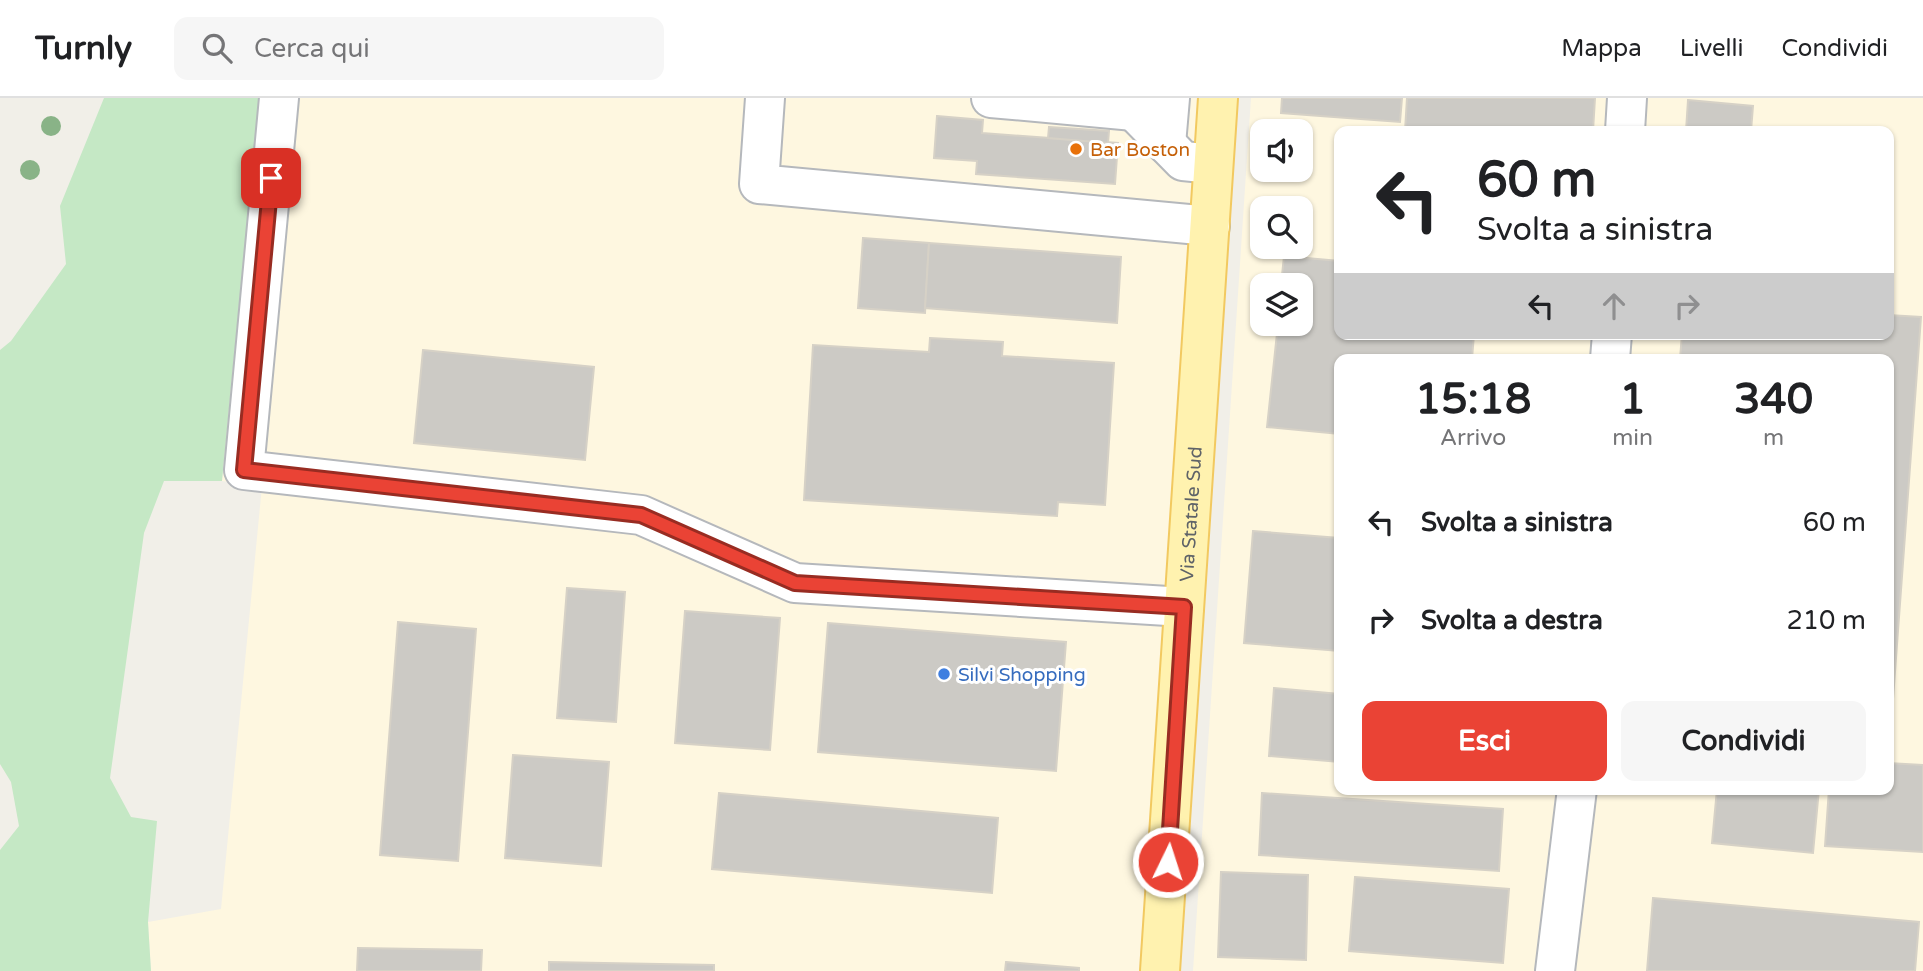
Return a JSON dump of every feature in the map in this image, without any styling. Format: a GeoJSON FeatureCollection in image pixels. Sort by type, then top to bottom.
{"type":"FeatureCollection","features":[{"type":"Feature","properties":{"kind":"main road","name":"Via Statale Sud"},"geometry":{"type":"LineString","coordinates":[[1160,971],[1218,98]]}},
{"type":"Feature","properties":{"kind":"street"},"geometry":{"type":"LineString","coordinates":[[279,98],[244,470],[641,515],[795,583],[1184,607]]}},
{"type":"Feature","properties":{"kind":"street"},"geometry":{"type":"LineString","coordinates":[[765,98],[759,184],[1210,226]]}},
{"type":"Feature","properties":{"kind":"street"},"geometry":{"type":"LineString","coordinates":[[993,98],[1146,104],[1166,144],[1183,161],[1213,164]]}},
{"type":"Feature","properties":{"kind":"street"},"geometry":{"type":"LineString","coordinates":[[1625,126],[1627,98]]}},
{"type":"Feature","properties":{"kind":"street"},"geometry":{"type":"LineString","coordinates":[[1555,971],[1576,795]]}},
{"type":"Feature","properties":{"kind":"shaded area"},"geometry":{"type":"Polygon","coordinates":[[[259,98],[1199,98],[1139,971],[151,971],[148,922],[221,909],[262,486],[222,481],[259,98]]]}},
{"type":"Feature","properties":{"kind":"shaded area"},"geometry":{"type":"Polygon","coordinates":[[[1251,98],[1923,98],[1923,971],[1193,971],[1251,98]]]}},
{"type":"Feature","properties":{"kind":"green space"},"geometry":{"type":"Polygon","coordinates":[[[104,98],[259,98],[222,481],[164,481],[144,533],[110,778],[131,817],[157,821],[148,922],[151,971],[0,971],[0,850],[19,826],[11,782],[0,764],[0,350],[11,341],[66,264],[60,206],[104,98]]]}},
{"type":"Feature","properties":{"kind":"building"},"geometry":{"type":"Polygon","coordinates":[[[1282,98],[1402,98],[1400,122],[1281,113],[1282,98]]]}},
{"type":"Feature","properties":{"kind":"building"},"geometry":{"type":"Polygon","coordinates":[[[1407,98],[1595,98],[1593,126],[1405,126],[1407,98]]]}},
{"type":"Feature","properties":{"kind":"building"},"geometry":{"type":"Polygon","coordinates":[[[1688,100],[1753,106],[1751,126],[1686,126],[1688,100]]]}},
{"type":"Feature","properties":{"kind":"building"},"geometry":{"type":"Polygon","coordinates":[[[937,116],[983,120],[982,133],[1118,143],[1115,184],[976,174],[977,161],[934,158],[937,116]]]}},
{"type":"Feature","properties":{"kind":"building"},"geometry":{"type":"Polygon","coordinates":[[[1049,127],[1109,131],[1108,143],[1048,138],[1049,127]]]}},
{"type":"Feature","properties":{"kind":"building"},"geometry":{"type":"Polygon","coordinates":[[[863,238],[929,243],[925,313],[858,308],[863,238]]]}},
{"type":"Feature","properties":{"kind":"building"},"geometry":{"type":"Polygon","coordinates":[[[929,243],[1121,257],[1117,323],[925,308],[929,243]]]}},
{"type":"Feature","properties":{"kind":"building"},"geometry":{"type":"Polygon","coordinates":[[[1284,259],[1334,261],[1334,340],[1474,340],[1472,354],[1334,354],[1334,434],[1267,427],[1277,336],[1313,336],[1313,273],[1282,273],[1284,259]]]}},
{"type":"Feature","properties":{"kind":"building"},"geometry":{"type":"Polygon","coordinates":[[[1894,315],[1921,317],[1894,685],[1894,354],[1680,354],[1682,340],[1894,340],[1894,315]]]}},
{"type":"Feature","properties":{"kind":"building"},"geometry":{"type":"Polygon","coordinates":[[[930,338],[1003,342],[1002,356],[1114,363],[1105,505],[1058,502],[1057,516],[804,500],[813,345],[929,352],[930,338]]]}},
{"type":"Feature","properties":{"kind":"building"},"geometry":{"type":"Polygon","coordinates":[[[423,350],[594,367],[585,460],[414,443],[423,350]]]}},
{"type":"Feature","properties":{"kind":"building"},"geometry":{"type":"Polygon","coordinates":[[[1253,531],[1334,538],[1334,651],[1244,643],[1253,531]]]}},
{"type":"Feature","properties":{"kind":"building"},"geometry":{"type":"Polygon","coordinates":[[[567,588],[625,592],[616,722],[557,718],[567,588]]]}},
{"type":"Feature","properties":{"kind":"building"},"geometry":{"type":"Polygon","coordinates":[[[685,611],[780,618],[770,750],[675,743],[685,611]]]}},
{"type":"Feature","properties":{"kind":"building"},"geometry":{"type":"Polygon","coordinates":[[[398,622],[476,629],[458,861],[380,855],[398,622]]]}},
{"type":"Feature","properties":{"kind":"building","name":"Silvi Shopping"},"geometry":{"type":"Polygon","coordinates":[[[828,623],[1066,642],[1056,771],[818,752],[828,623]]]}},
{"type":"Feature","properties":{"kind":"building"},"geometry":{"type":"Polygon","coordinates":[[[1274,688],[1334,694],[1334,762],[1269,756],[1274,688]]]}},
{"type":"Feature","properties":{"kind":"building"},"geometry":{"type":"Polygon","coordinates":[[[513,755],[609,762],[601,866],[505,858],[513,755]]]}},
{"type":"Feature","properties":{"kind":"building"},"geometry":{"type":"Polygon","coordinates":[[[1894,763],[1923,765],[1923,852],[1825,846],[1829,795],[1894,795],[1894,763]]]}},
{"type":"Feature","properties":{"kind":"building"},"geometry":{"type":"Polygon","coordinates":[[[719,793],[998,818],[992,893],[712,869],[719,793]]]}},
{"type":"Feature","properties":{"kind":"building"},"geometry":{"type":"Polygon","coordinates":[[[1262,793],[1503,809],[1499,871],[1259,855],[1262,793]]]}},
{"type":"Feature","properties":{"kind":"building"},"geometry":{"type":"Polygon","coordinates":[[[1716,795],[1818,795],[1813,853],[1712,843],[1716,795]]]}},
{"type":"Feature","properties":{"kind":"building"},"geometry":{"type":"Polygon","coordinates":[[[1221,872],[1308,875],[1306,960],[1218,957],[1221,872]]]}},
{"type":"Feature","properties":{"kind":"building"},"geometry":{"type":"Polygon","coordinates":[[[1355,877],[1509,889],[1503,963],[1349,951],[1355,877]]]}},
{"type":"Feature","properties":{"kind":"building"},"geometry":{"type":"Polygon","coordinates":[[[1653,898],[1919,922],[1915,971],[1647,971],[1653,898]]]}},
{"type":"Feature","properties":{"kind":"building"},"geometry":{"type":"Polygon","coordinates":[[[358,948],[482,950],[481,971],[357,971],[358,948]]]}},
{"type":"Feature","properties":{"kind":"building"},"geometry":{"type":"Polygon","coordinates":[[[549,962],[714,965],[714,971],[549,971],[549,962]]]}},
{"type":"Feature","properties":{"kind":"building"},"geometry":{"type":"Polygon","coordinates":[[[1006,962],[1079,968],[1079,971],[1005,971],[1006,962]]]}},
{"type":"Feature","properties":{"kind":"place","name":"Bar Boston"},"geometry":{"type":"Point","coordinates":[1076,149]}},
{"type":"Feature","properties":{"kind":"place","name":"Silvi Shopping"},"geometry":{"type":"Point","coordinates":[944,674]}},
{"type":"Feature","properties":{"kind":"route"},"geometry":{"type":"LineString","coordinates":[[271,178],[244,470],[641,515],[795,583],[1184,607],[1168,862]]}}]}
